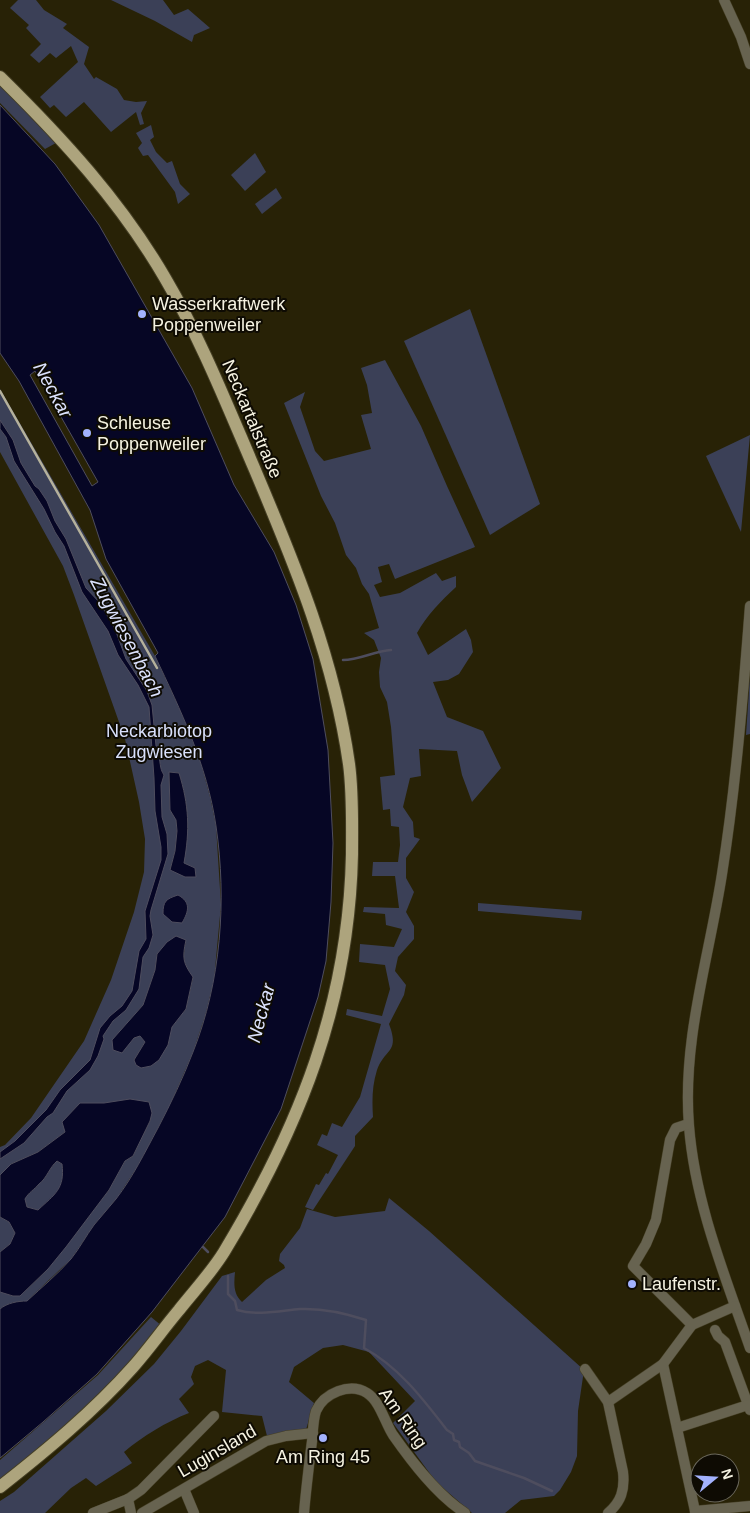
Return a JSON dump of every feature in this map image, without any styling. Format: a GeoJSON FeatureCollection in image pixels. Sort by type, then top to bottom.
{"type":"FeatureCollection","features":[{"type":"Feature","properties":{"kind":"main road","name":"Neckartalstraße"},"geometry":{"type":"LineString","coordinates":[[0,77],[46,122],[107,193],[139,237],[183,310],[216,378],[285,540],[313,614],[329,664],[340,712],[352,799],[351,892],[348,924],[331,1013],[314,1067],[290,1127],[255,1198],[222,1254],[133,1367],[80,1421],[0,1488]]}},
{"type":"Feature","properties":{"kind":"street"},"geometry":{"type":"LineString","coordinates":[[724,0],[741,37],[750,64]]}},
{"type":"Feature","properties":{"kind":"street"},"geometry":{"type":"LineString","coordinates":[[750,606],[737,767],[722,876],[692,1034],[687,1082],[688,1124],[696,1180],[704,1212],[750,1348]]}},
{"type":"Feature","properties":{"kind":"street"},"geometry":{"type":"LineString","coordinates":[[688,1124],[676,1128],[670,1140],[656,1220],[634,1266],[692,1325]]}},
{"type":"Feature","properties":{"kind":"street"},"geometry":{"type":"LineString","coordinates":[[608,1402],[663,1364],[692,1325],[735,1306]]}},
{"type":"Feature","properties":{"kind":"street"},"geometry":{"type":"LineString","coordinates":[[677,1428],[749,1408],[725,1342],[718,1336],[715,1330]]}},
{"type":"Feature","properties":{"kind":"street"},"geometry":{"type":"LineString","coordinates":[[663,1364],[694,1512],[750,1506]]}},
{"type":"Feature","properties":{"kind":"street"},"geometry":{"type":"LineString","coordinates":[[585,1369],[608,1402],[624,1482],[619,1502],[608,1513]]}},
{"type":"Feature","properties":{"kind":"street","name":"Am Ring"},"geometry":{"type":"LineString","coordinates":[[304,1513],[316,1412],[327,1397],[340,1390],[347,1389],[368,1393],[392,1433],[409,1456],[461,1512]]}},
{"type":"Feature","properties":{"kind":"street"},"geometry":{"type":"LineString","coordinates":[[93,1513],[128,1499],[141,1490],[214,1416]]}},
{"type":"Feature","properties":{"kind":"street","name":"Luginsland"},"geometry":{"type":"LineString","coordinates":[[142,1513],[266,1441],[286,1436],[313,1433]]}},
{"type":"Feature","properties":{"kind":"street"},"geometry":{"type":"LineString","coordinates":[[184,1489],[194,1513]]}},
{"type":"Feature","properties":{"kind":"street"},"geometry":{"type":"LineString","coordinates":[[128,1499],[131,1513]]}},
{"type":"Feature","properties":{"kind":"green space"},"geometry":{"type":"Polygon","coordinates":[[[18,0],[36,0],[44,10],[67,24],[63,28],[89,47],[84,64],[94,79],[96,77],[117,89],[124,100],[147,101],[141,113],[144,124],[140,125],[136,112],[111,132],[84,102],[66,117],[54,105],[50,108],[40,97],[78,62],[71,46],[56,58],[50,53],[39,63],[30,55],[41,44],[26,28],[29,25],[10,8],[18,0]]]}},
{"type":"Feature","properties":{"kind":"green space"},"geometry":{"type":"Polygon","coordinates":[[[111,0],[163,0],[174,15],[188,9],[210,28],[194,35],[192,42],[155,21],[111,0]]]}},
{"type":"Feature","properties":{"kind":"green space"},"geometry":{"type":"Polygon","coordinates":[[[0,85],[56,143],[45,149],[0,103],[0,85]]]}},
{"type":"Feature","properties":{"kind":"green space"},"geometry":{"type":"Polygon","coordinates":[[[151,125],[154,137],[150,140],[156,152],[167,163],[172,161],[180,184],[190,194],[178,204],[175,192],[148,155],[143,156],[138,148],[142,143],[136,133],[151,125]]]}},
{"type":"Feature","properties":{"kind":"green space"},"geometry":{"type":"Polygon","coordinates":[[[255,153],[266,172],[245,191],[231,175],[255,153]]]}},
{"type":"Feature","properties":{"kind":"green space"},"geometry":{"type":"Polygon","coordinates":[[[276,188],[282,198],[262,214],[255,204],[276,188]]]}},
{"type":"Feature","properties":{"kind":"green space"},"geometry":{"type":"Polygon","coordinates":[[[470,309],[540,504],[490,535],[404,341],[470,309]]]}},
{"type":"Feature","properties":{"kind":"green space"},"geometry":{"type":"Polygon","coordinates":[[[385,360],[421,426],[475,547],[395,579],[389,564],[378,567],[382,582],[374,585],[380,597],[400,593],[436,573],[442,581],[456,576],[456,587],[435,608],[417,633],[428,655],[466,629],[471,640],[473,652],[459,674],[448,680],[433,682],[447,717],[483,731],[501,768],[472,802],[462,775],[457,751],[419,749],[421,776],[410,778],[403,807],[413,822],[414,837],[420,839],[406,858],[406,878],[414,892],[406,912],[414,926],[414,939],[398,957],[395,971],[406,985],[404,995],[389,1024],[393,1040],[392,1045],[380,1063],[375,1076],[373,1117],[355,1136],[355,1146],[313,1210],[305,1207],[316,1184],[319,1185],[326,1173],[328,1174],[338,1155],[317,1145],[322,1134],[327,1136],[332,1123],[342,1127],[360,1097],[381,1024],[346,1015],[347,1009],[382,1016],[390,989],[385,965],[359,962],[360,944],[394,947],[402,929],[386,925],[385,914],[363,912],[364,907],[399,908],[395,876],[372,876],[373,862],[398,862],[400,845],[399,827],[391,826],[390,809],[383,810],[380,777],[395,775],[387,702],[380,687],[379,672],[381,658],[374,640],[364,633],[379,628],[369,594],[362,584],[356,568],[346,555],[335,523],[321,496],[284,403],[305,392],[300,407],[315,451],[324,461],[371,449],[361,415],[372,413],[367,385],[361,368],[385,360]]]}},
{"type":"Feature","properties":{"kind":"green space","name":"Neckarbiotop Zugwiesen"},"geometry":{"type":"Polygon","coordinates":[[[0,389],[155,656],[181,712],[199,756],[210,797],[216,826],[221,905],[214,980],[205,1016],[193,1052],[170,1105],[139,1164],[117,1198],[95,1224],[71,1259],[27,1301],[6,1305],[0,1309],[0,1291],[12,1296],[20,1296],[48,1269],[109,1190],[125,1161],[133,1156],[150,1121],[151,1113],[104,1103],[80,1103],[63,1122],[65,1132],[38,1152],[11,1164],[0,1175],[0,1147],[5,1145],[31,1118],[84,1041],[111,980],[134,912],[144,872],[145,839],[125,739],[74,595],[63,566],[0,452],[0,389]],[[169,772],[170,810],[176,819],[177,831],[175,851],[170,870],[183,863],[187,840],[187,807],[179,773],[169,772]],[[186,940],[157,954],[155,970],[143,1005],[120,1032],[134,1038],[140,1035],[145,1042],[134,1060],[168,1045],[171,1027],[186,1009],[193,978],[184,960],[186,940]]]}},
{"type":"Feature","properties":{"kind":"green space"},"geometry":{"type":"Polygon","coordinates":[[[750,435],[741,532],[706,456],[750,435]]]}},
{"type":"Feature","properties":{"kind":"green space"},"geometry":{"type":"Polygon","coordinates":[[[750,676],[750,734],[746,735],[750,676]]]}},
{"type":"Feature","properties":{"kind":"green space"},"geometry":{"type":"Polygon","coordinates":[[[478,903],[582,911],[581,920],[478,911],[478,903]]]}},
{"type":"Feature","properties":{"kind":"green space"},"geometry":{"type":"Polygon","coordinates":[[[57,1161],[62,1164],[63,1172],[58,1190],[38,1210],[27,1207],[24,1199],[42,1182],[57,1161]]]}},
{"type":"Feature","properties":{"kind":"green space"},"geometry":{"type":"Polygon","coordinates":[[[389,1198],[429,1231],[584,1370],[578,1411],[577,1456],[571,1472],[554,1496],[521,1500],[505,1513],[472,1513],[436,1482],[393,1423],[415,1401],[369,1352],[343,1345],[323,1348],[294,1367],[289,1382],[314,1403],[305,1433],[267,1436],[262,1416],[222,1412],[226,1370],[208,1360],[195,1366],[191,1377],[194,1384],[179,1399],[189,1413],[155,1430],[124,1452],[132,1463],[96,1486],[86,1478],[71,1488],[45,1513],[0,1513],[0,1501],[14,1492],[106,1411],[154,1364],[222,1276],[235,1272],[234,1284],[239,1299],[242,1302],[266,1280],[285,1268],[279,1261],[280,1254],[300,1228],[307,1209],[335,1217],[385,1211],[389,1198]]]}},
{"type":"Feature","properties":{"kind":"green space"},"geometry":{"type":"Polygon","coordinates":[[[0,1217],[9,1222],[15,1233],[10,1244],[0,1252],[0,1217]]]}},
{"type":"Feature","properties":{"kind":"green space"},"geometry":{"type":"Polygon","coordinates":[[[151,1317],[162,1326],[110,1384],[62,1430],[0,1481],[0,1460],[98,1375],[151,1317]]]}},
{"type":"Feature","properties":{"kind":"water","name":"Neckar"},"geometry":{"type":"Polygon","coordinates":[[[0,105],[55,164],[99,225],[192,388],[234,485],[274,552],[296,605],[313,659],[328,750],[333,843],[326,961],[318,997],[281,1109],[225,1217],[152,1312],[97,1374],[0,1458],[0,1309],[6,1305],[27,1301],[71,1259],[94,1225],[128,1182],[158,1128],[189,1062],[210,998],[219,940],[221,883],[216,826],[206,781],[192,739],[155,656],[158,653],[106,559],[90,510],[19,381],[0,353],[0,105]],[[35,371],[30,375],[92,486],[98,482],[35,371]]]}},
{"type":"Feature","properties":{"kind":"water"},"geometry":{"type":"Polygon","coordinates":[[[0,420],[13,440],[21,463],[47,501],[55,521],[66,539],[86,588],[100,603],[115,629],[126,659],[147,691],[152,705],[156,746],[160,748],[158,754],[161,770],[164,775],[161,785],[162,817],[167,834],[168,854],[151,910],[153,935],[149,948],[143,957],[139,989],[126,1010],[113,1021],[103,1036],[104,1039],[98,1056],[90,1070],[67,1091],[53,1113],[47,1117],[24,1143],[0,1159],[0,1152],[15,1141],[46,1110],[60,1090],[90,1060],[100,1028],[122,1006],[132,991],[139,951],[146,939],[145,911],[161,860],[161,847],[155,811],[149,707],[138,685],[118,655],[108,631],[82,592],[64,546],[44,509],[14,461],[6,437],[0,429],[0,420]]]}},
{"type":"Feature","properties":{"kind":"water"},"geometry":{"type":"Polygon","coordinates":[[[169,772],[179,773],[188,818],[184,863],[195,868],[196,877],[185,877],[170,870],[175,851],[177,831],[176,820],[170,810],[169,772]]]}},
{"type":"Feature","properties":{"kind":"water"},"geometry":{"type":"Polygon","coordinates":[[[178,895],[185,901],[188,907],[182,923],[172,922],[163,914],[166,901],[178,895]]]}},
{"type":"Feature","properties":{"kind":"water"},"geometry":{"type":"Polygon","coordinates":[[[176,936],[186,940],[184,960],[193,977],[186,1009],[172,1027],[168,1045],[159,1060],[151,1066],[141,1068],[136,1065],[134,1060],[145,1042],[140,1036],[134,1038],[122,1053],[113,1050],[112,1040],[143,1005],[155,970],[157,954],[167,942],[176,936]]]}},
{"type":"Feature","properties":{"kind":"water"},"geometry":{"type":"Polygon","coordinates":[[[130,1099],[149,1102],[152,1113],[150,1121],[133,1156],[125,1161],[109,1190],[48,1269],[20,1296],[0,1292],[0,1252],[10,1244],[15,1233],[9,1222],[0,1217],[0,1175],[11,1164],[38,1152],[65,1132],[62,1122],[80,1103],[104,1103],[130,1099]],[[57,1161],[42,1182],[28,1195],[25,1199],[27,1207],[38,1210],[54,1195],[62,1179],[62,1164],[57,1161]]]}},
{"type":"Feature","properties":{"kind":"waterway"},"geometry":{"type":"LineString","coordinates":[[343,660],[391,650]]}},
{"type":"Feature","properties":{"kind":"waterway"},"geometry":{"type":"LineString","coordinates":[[203,1247],[208,1252]]}},
{"type":"Feature","properties":{"kind":"waterway"},"geometry":{"type":"LineString","coordinates":[[228,1276],[228,1294],[235,1301],[237,1310],[261,1313],[317,1309],[342,1313],[366,1320],[364,1348],[388,1364],[410,1384],[447,1430],[453,1434],[454,1440],[459,1442],[460,1447],[469,1453],[475,1461],[524,1478],[552,1491]]}},
{"type":"Feature","properties":{"kind":"railway"},"geometry":{"type":"LineString","coordinates":[[0,391],[157,668]]}},
{"type":"Feature","properties":{"kind":"place","name":"Wasserkraftwerk Poppenweiler"},"geometry":{"type":"Point","coordinates":[142,314]}},
{"type":"Feature","properties":{"kind":"place","name":"Schleuse Poppenweiler"},"geometry":{"type":"Point","coordinates":[87,433]}},
{"type":"Feature","properties":{"kind":"place","name":"Laufenstr."},"geometry":{"type":"Point","coordinates":[632,1284]}},
{"type":"Feature","properties":{"kind":"place","name":"Am Ring 45"},"geometry":{"type":"Point","coordinates":[323,1438]}},
{"type":"Feature","properties":{"kind":"water label","name":"Zugwiesenbach"},"geometry":{"type":"Point","coordinates":[127,637]}}]}
